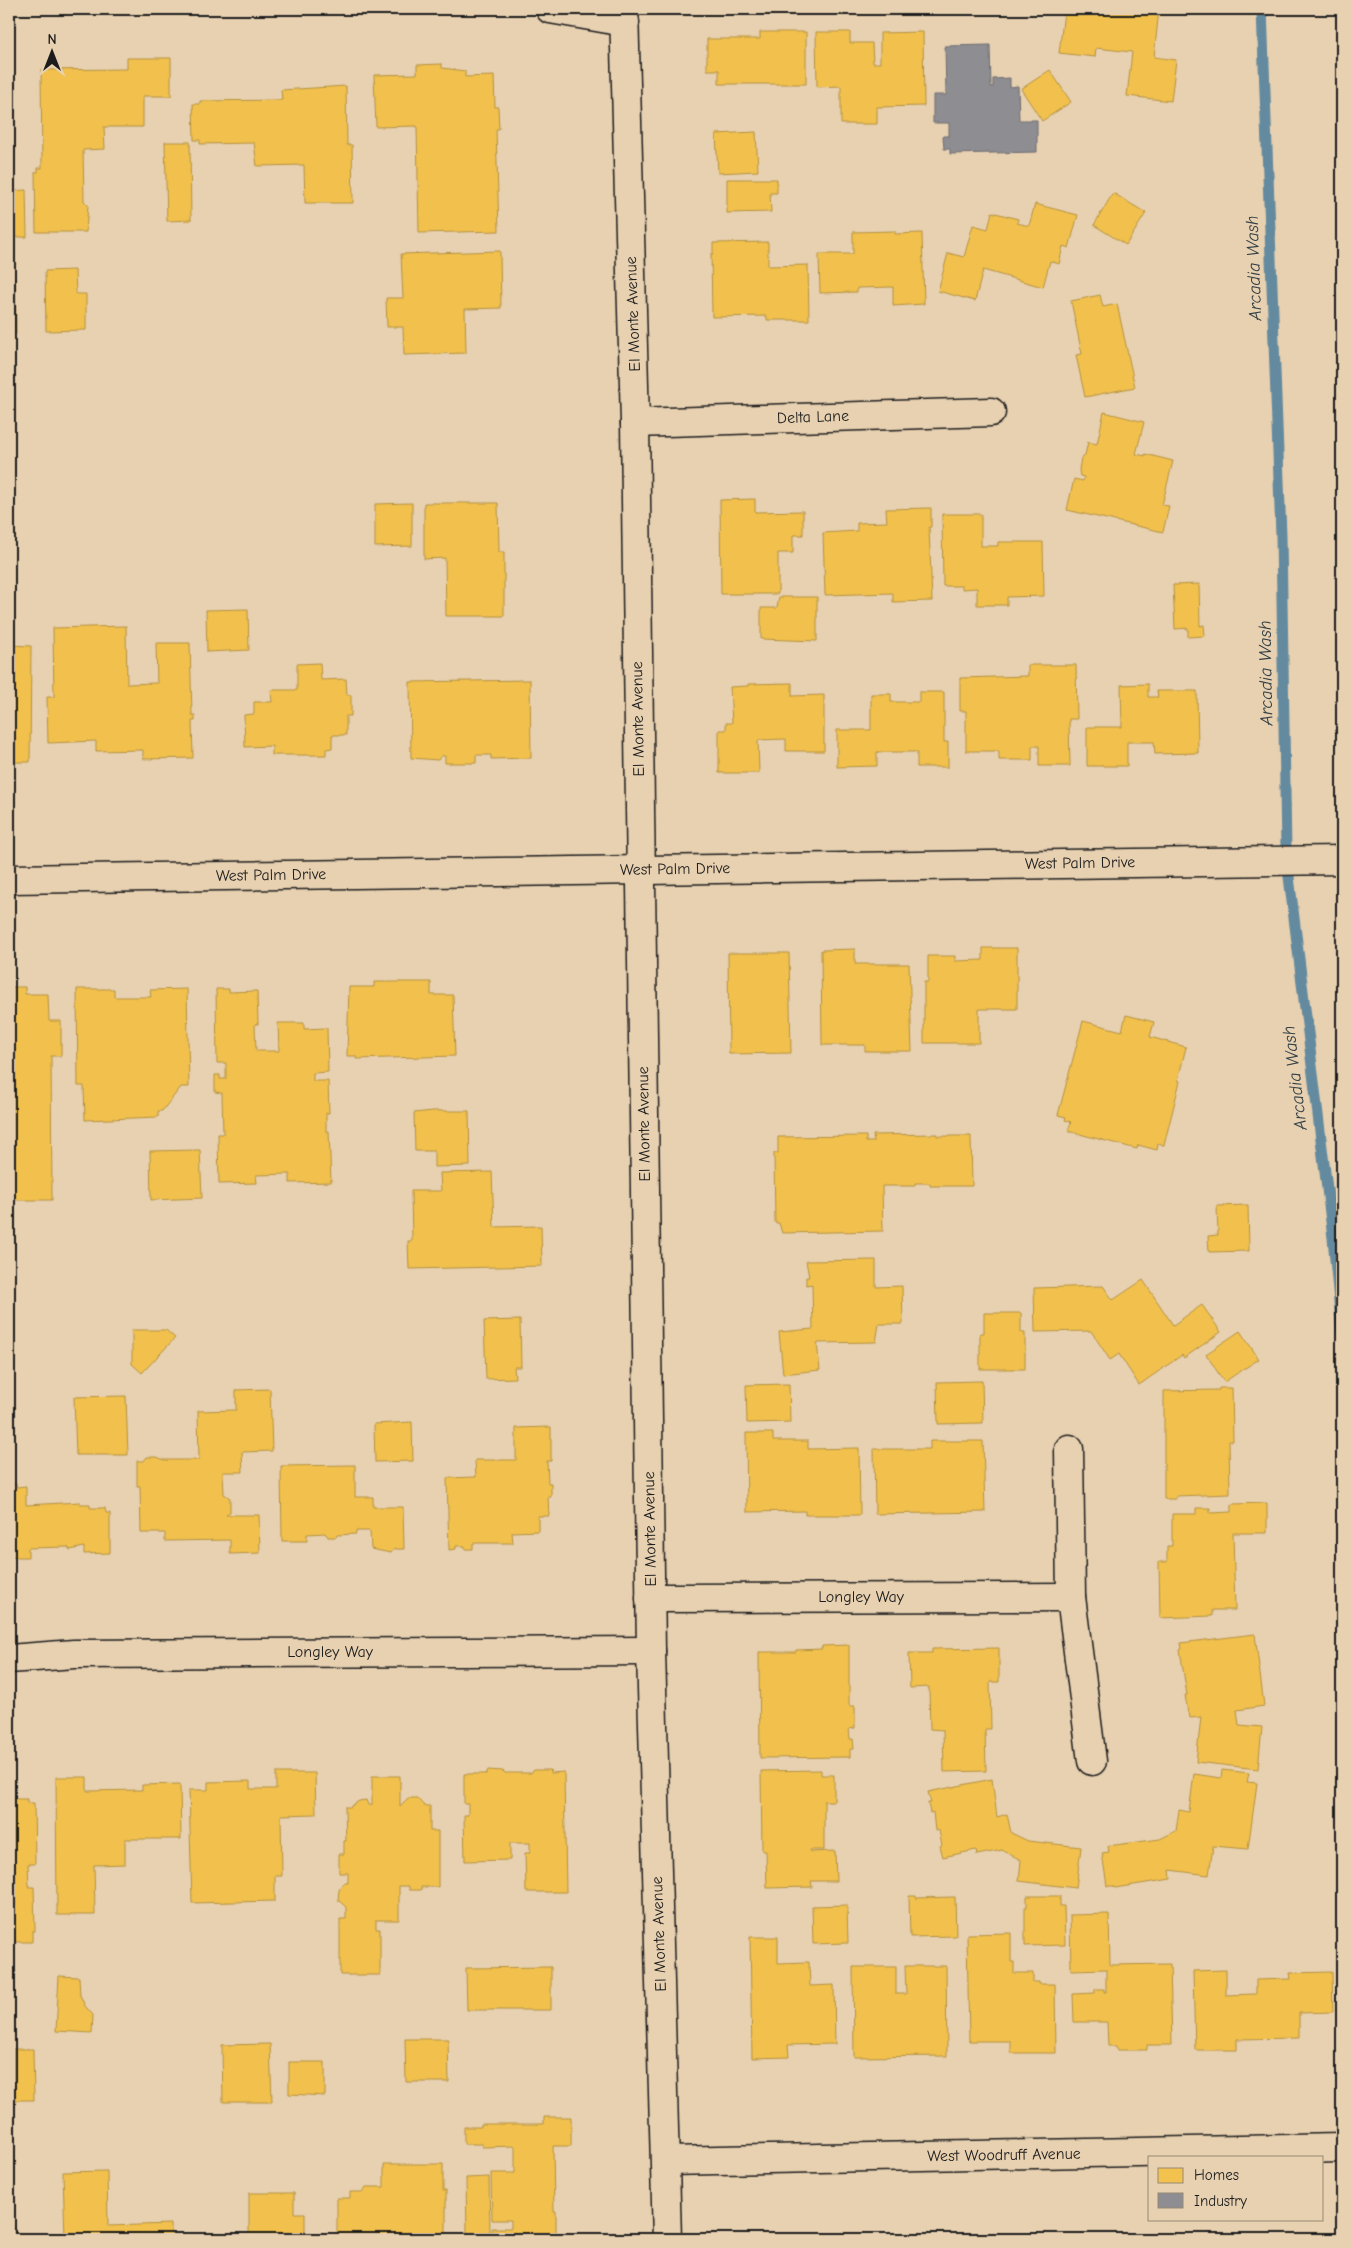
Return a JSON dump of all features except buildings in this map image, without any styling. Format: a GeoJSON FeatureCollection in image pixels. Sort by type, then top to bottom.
{"type":"FeatureCollection","features":[{"type":"Feature","properties":{"kind":"street"},"geometry":{"type":"LineString","coordinates":[[550,9],[625,15]]}},
{"type":"Feature","properties":{"kind":"street","name":"El Monte Avenue"},"geometry":{"type":"LineString","coordinates":[[625,15],[636,423],[651,1651],[667,2239]]}},
{"type":"Feature","properties":{"kind":"street","name":"Delta Lane"},"geometry":{"type":"LineString","coordinates":[[636,423],[991,412]]}},
{"type":"Feature","properties":{"kind":"street","name":"West Palm Drive"},"geometry":{"type":"LineString","coordinates":[[9,879],[1342,860]]}},
{"type":"Feature","properties":{"kind":"street"},"geometry":{"type":"LineString","coordinates":[[1070,1449],[1072,1597],[1092,1761]]}},
{"type":"Feature","properties":{"kind":"street","name":"Longley Way"},"geometry":{"type":"LineString","coordinates":[[650,1598],[1072,1597]]}},
{"type":"Feature","properties":{"kind":"street","name":"Longley Way"},"geometry":{"type":"LineString","coordinates":[[9,1659],[74,1654],[651,1651]]}},
{"type":"Feature","properties":{"kind":"street","name":"West Woodruff Avenue"},"geometry":{"type":"LineString","coordinates":[[666,2161],[1342,2148]]}},
{"type":"Feature","properties":{"kind":"waterway","name":"Arcadia Wash"},"geometry":{"type":"LineString","coordinates":[[1262,9],[1281,536],[1286,852],[1333,1238],[1342,1333]]}}]}
